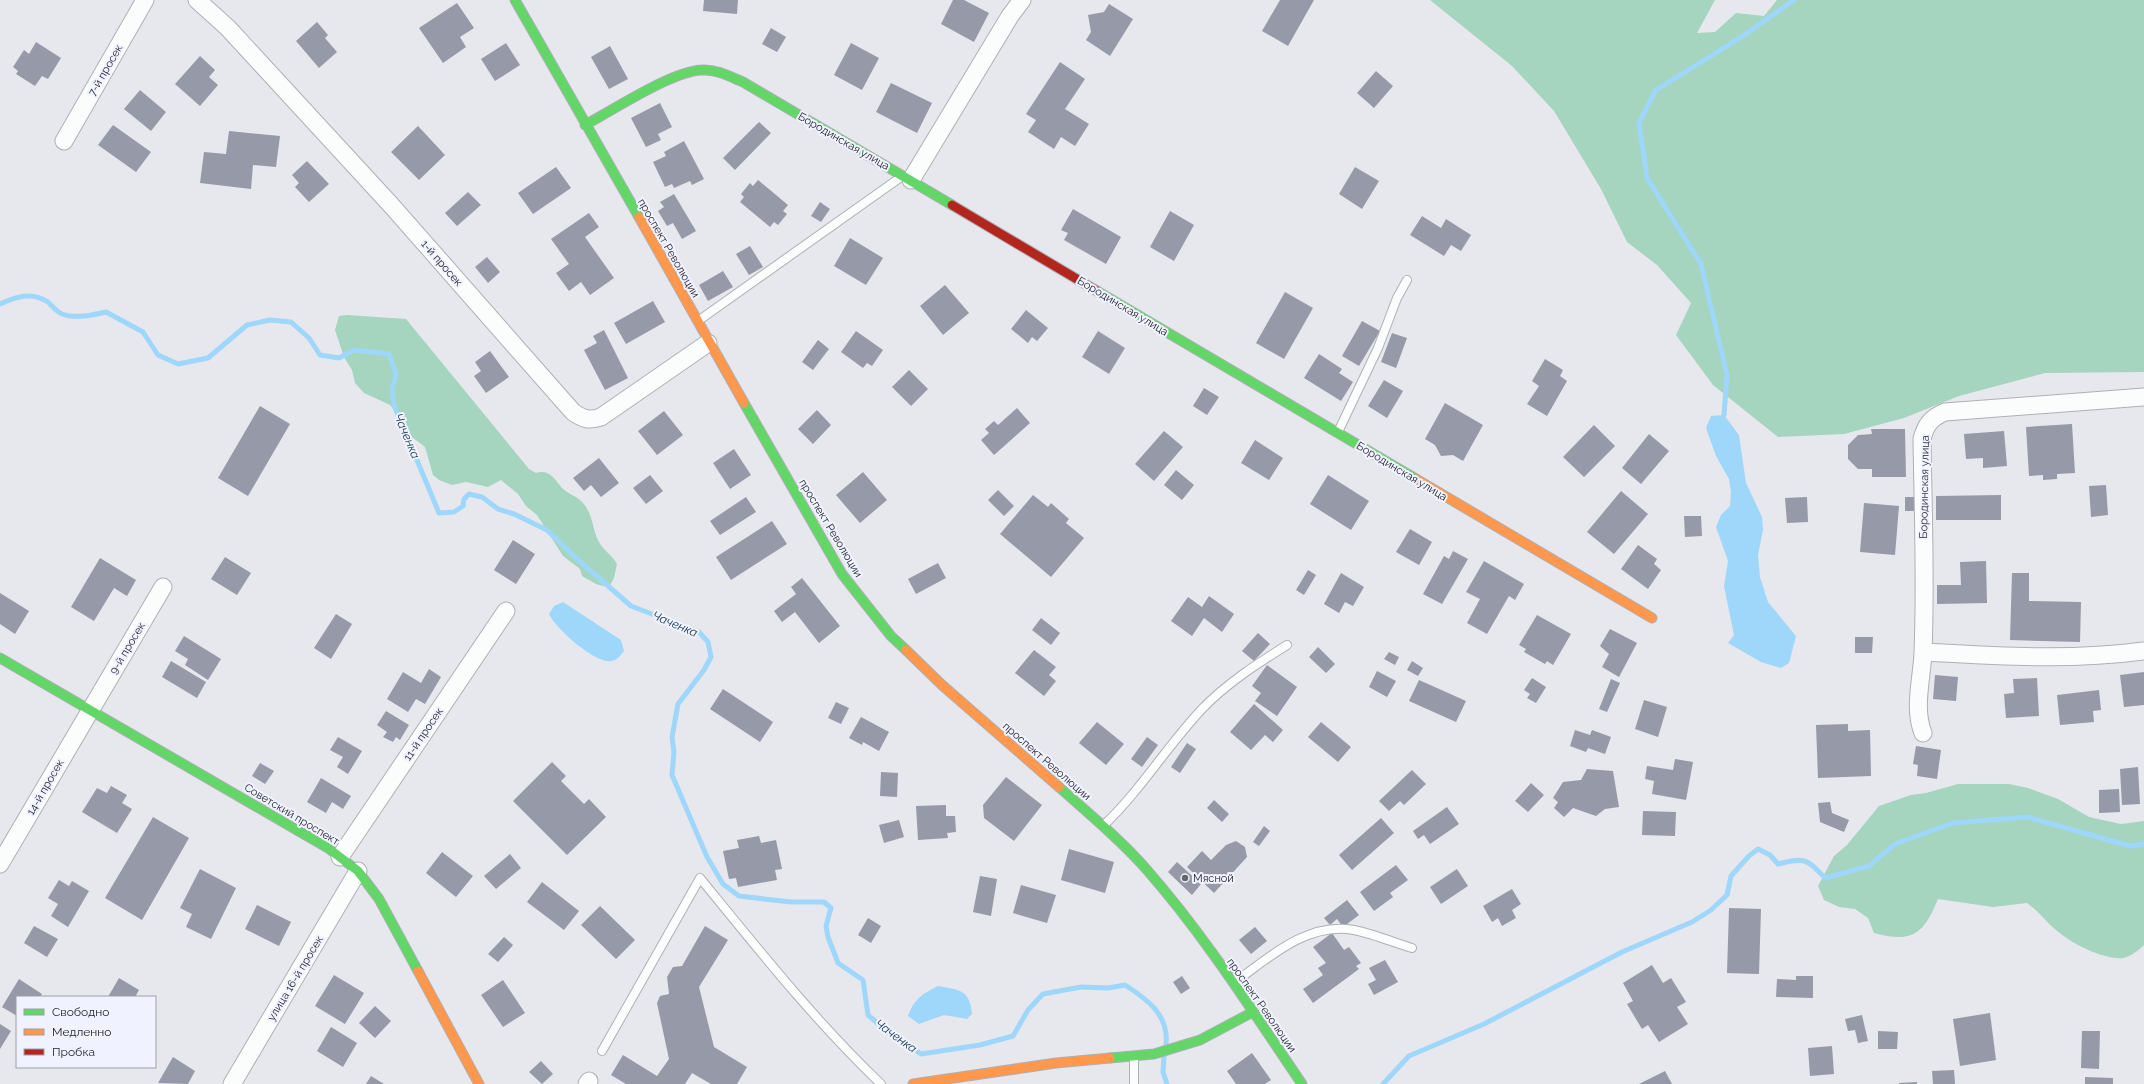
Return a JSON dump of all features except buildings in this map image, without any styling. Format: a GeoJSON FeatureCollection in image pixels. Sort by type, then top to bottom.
{"type":"FeatureCollection","features":[{"type":"Feature","properties":{"kind":"street","name":"7-й просек"},"geometry":{"type":"LineString","coordinates":[[64,141],[145,0]]}},
{"type":"Feature","properties":{"kind":"street","name":"1-й просек"},"geometry":{"type":"LineString","coordinates":[[197,0],[228,28],[328,137],[573,412],[582,419],[593,420],[601,416],[708,343]]}},
{"type":"Feature","properties":{"kind":"street","name":"проспект Революции"},"geometry":{"type":"LineString","coordinates":[[515,0],[708,343],[842,574],[891,636],[942,685],[1103,826],[1146,869],[1233,983],[1302,1084]]}},
{"type":"Feature","properties":{"kind":"street"},"geometry":{"type":"LineString","coordinates":[[907,178],[1010,16],[1022,0]]}},
{"type":"Feature","properties":{"kind":"street","name":"Бородинская улица"},"geometry":{"type":"LineString","coordinates":[[585,125],[681,75],[700,70],[721,73],[742,82],[1652,618]]}},
{"type":"Feature","properties":{"kind":"street","name":"Бородинская улица"},"geometry":{"type":"LineString","coordinates":[[1923,733],[1919,723],[1918,704],[1923,652],[1922,439],[1925,427],[1933,417],[1945,412],[2144,397]]}},
{"type":"Feature","properties":{"kind":"street","name":"9-й просек"},"geometry":{"type":"LineString","coordinates":[[90,709],[163,587]]}},
{"type":"Feature","properties":{"kind":"street","name":"11-й просек"},"geometry":{"type":"LineString","coordinates":[[340,857],[506,611]]}},
{"type":"Feature","properties":{"kind":"street"},"geometry":{"type":"LineString","coordinates":[[1923,652],[2033,658],[2122,654],[2144,651]]}},
{"type":"Feature","properties":{"kind":"street","name":"Советский проспект"},"geometry":{"type":"LineString","coordinates":[[0,658],[90,709],[340,857],[358,871],[379,899],[479,1084]]}},
{"type":"Feature","properties":{"kind":"street","name":"14-й просек"},"geometry":{"type":"LineString","coordinates":[[0,864],[90,709]]}},
{"type":"Feature","properties":{"kind":"street","name":"улица 16-й просек"},"geometry":{"type":"LineString","coordinates":[[232,1084],[358,871]]}},
{"type":"Feature","properties":{"kind":"street"},"geometry":{"type":"LineString","coordinates":[[913,1084],[1056,1063],[1154,1054],[1184,1045],[1223,1029],[1253,1012]]}},
{"type":"Feature","properties":{"kind":"lane"},"geometry":{"type":"LineString","coordinates":[[697,322],[907,178]]}},
{"type":"Feature","properties":{"kind":"lane"},"geometry":{"type":"LineString","coordinates":[[1338,433],[1378,348],[1397,298],[1407,280]]}},
{"type":"Feature","properties":{"kind":"lane"},"geometry":{"type":"LineString","coordinates":[[1103,826],[1123,807],[1202,710],[1226,686],[1287,645]]}},
{"type":"Feature","properties":{"kind":"lane"},"geometry":{"type":"LineString","coordinates":[[602,1051],[700,878],[782,978],[860,1066],[881,1084]]}},
{"type":"Feature","properties":{"kind":"lane"},"geometry":{"type":"LineString","coordinates":[[1233,983],[1283,948],[1304,936],[1329,929],[1353,930],[1412,948]]}},
{"type":"Feature","properties":{"kind":"lane"},"geometry":{"type":"LineString","coordinates":[[1134,1057],[1134,1084]]}},
{"type":"Feature","properties":{"kind":"green space"},"geometry":{"type":"Polygon","coordinates":[[[1430,0],[1715,0],[1697,33],[1715,32],[1736,13],[1764,16],[1777,0],[2144,0],[2144,372],[2045,373],[1959,396],[1904,418],[1844,434],[1778,437],[1713,385],[1676,335],[1691,303],[1657,265],[1627,242],[1601,189],[1554,111],[1512,66],[1430,0]]]}},
{"type":"Feature","properties":{"kind":"green space"},"geometry":{"type":"Polygon","coordinates":[[[347,315],[406,319],[529,469],[536,473],[545,472],[554,478],[564,490],[578,499],[587,508],[599,542],[617,564],[614,578],[610,585],[603,586],[596,584],[582,576],[580,569],[563,556],[537,515],[526,506],[518,494],[501,480],[488,487],[466,482],[452,485],[439,480],[433,475],[425,447],[408,434],[390,405],[364,393],[355,383],[352,370],[344,357],[335,330],[339,316],[347,315]]]}},
{"type":"Feature","properties":{"kind":"green space"},"geometry":{"type":"Polygon","coordinates":[[[1958,784],[2009,784],[2028,788],[2058,799],[2089,817],[2121,824],[2144,821],[2144,945],[2134,953],[2123,958],[2108,957],[2090,951],[2067,938],[2056,930],[2027,903],[1993,907],[1938,899],[1933,911],[1922,928],[1908,936],[1887,936],[1874,933],[1868,918],[1855,909],[1839,907],[1824,900],[1818,886],[1834,856],[1847,845],[1879,806],[1911,795],[1926,793],[1958,784]]]}},
{"type":"Feature","properties":{"kind":"water"},"geometry":{"type":"Polygon","coordinates":[[[1724,415],[1739,435],[1746,483],[1762,517],[1763,530],[1758,555],[1760,577],[1768,602],[1796,636],[1789,663],[1781,668],[1761,662],[1728,643],[1734,635],[1724,586],[1728,561],[1716,527],[1721,515],[1730,506],[1731,492],[1729,479],[1716,456],[1706,428],[1711,416],[1724,415]]]}},
{"type":"Feature","properties":{"kind":"water"},"geometry":{"type":"Polygon","coordinates":[[[563,602],[621,640],[624,651],[620,656],[612,661],[605,661],[587,652],[567,636],[549,614],[554,606],[563,602]]]}},
{"type":"Feature","properties":{"kind":"water"},"geometry":{"type":"Polygon","coordinates":[[[938,986],[957,990],[966,995],[971,1006],[972,1014],[967,1019],[944,1015],[919,1024],[908,1016],[910,1010],[919,998],[938,986]]]}},
{"type":"Feature","properties":{"kind":"waterway"},"geometry":{"type":"LineString","coordinates":[[1724,415],[1727,375],[1701,264],[1647,178],[1639,123],[1656,90],[1743,36],[1794,0]]}},
{"type":"Feature","properties":{"kind":"waterway","name":"Чаченка"},"geometry":{"type":"LineString","coordinates":[[0,304],[18,297],[30,296],[48,302],[62,314],[84,316],[106,312],[143,332],[158,355],[178,364],[208,358],[247,325],[270,320],[291,322],[309,338],[320,355],[339,358],[354,350],[389,354],[396,374],[392,390],[394,405],[439,513],[454,512],[463,506],[464,499],[469,494],[482,497],[498,509],[514,514],[547,530],[576,558],[631,606],[699,632],[708,642],[711,657],[704,670],[678,704],[672,737],[674,752],[672,775],[707,857],[723,884],[739,896],[791,902],[824,902],[831,908],[826,926],[828,937],[838,963],[863,980],[868,1015],[889,1033],[921,1054],[980,1045],[1013,1036],[1028,1010],[1043,994],[1081,987],[1108,988],[1125,985],[1148,1002],[1160,1016],[1166,1034],[1166,1044]]}},
{"type":"Feature","properties":{"kind":"waterway"},"geometry":{"type":"LineString","coordinates":[[1383,1084],[1409,1056],[1484,1024],[1622,952],[1692,922],[1711,910],[1727,895],[1731,876],[1749,856],[1758,849],[1770,855],[1778,864],[1800,860],[1805,861],[1814,867],[1825,878],[1869,866],[1895,844],[1953,823],[2027,817],[2130,846],[2144,844]]}},
{"type":"Feature","properties":{"kind":"waterway","name":"Чаченка"},"geometry":{"type":"LineString","coordinates":[[1164,1056],[1163,1072],[1167,1084]]}},
{"type":"Feature","properties":{"kind":"traffic: fast"},"geometry":{"type":"LineString","coordinates":[[515,0],[639,217]]}},
{"type":"Feature","properties":{"kind":"traffic: fast"},"geometry":{"type":"LineString","coordinates":[[585,125],[643,92],[675,77],[702,70],[713,71],[743,82],[952,205]]}},
{"type":"Feature","properties":{"kind":"traffic: fast"},"geometry":{"type":"LineString","coordinates":[[1097,291],[1416,479]]}},
{"type":"Feature","properties":{"kind":"traffic: fast"},"geometry":{"type":"LineString","coordinates":[[744,403],[842,574],[891,636],[906,650]]}},
{"type":"Feature","properties":{"kind":"traffic: fast"},"geometry":{"type":"LineString","coordinates":[[0,658],[328,848],[358,871],[379,899],[418,971]]}},
{"type":"Feature","properties":{"kind":"traffic: fast"},"geometry":{"type":"LineString","coordinates":[[1059,787],[1126,848],[1168,895],[1209,948],[1302,1084]]}},
{"type":"Feature","properties":{"kind":"traffic: fast"},"geometry":{"type":"LineString","coordinates":[[1110,1058],[1154,1054],[1200,1040],[1253,1012]]}},
{"type":"Feature","properties":{"kind":"traffic: slow"},"geometry":{"type":"LineString","coordinates":[[639,217],[744,403]]}},
{"type":"Feature","properties":{"kind":"traffic: slow"},"geometry":{"type":"LineString","coordinates":[[1416,479],[1652,618]]}},
{"type":"Feature","properties":{"kind":"traffic: slow"},"geometry":{"type":"LineString","coordinates":[[906,650],[942,685],[1059,787]]}},
{"type":"Feature","properties":{"kind":"traffic: slow"},"geometry":{"type":"LineString","coordinates":[[418,971],[479,1084]]}},
{"type":"Feature","properties":{"kind":"traffic: slow"},"geometry":{"type":"LineString","coordinates":[[913,1084],[1056,1063],[1110,1058]]}},
{"type":"Feature","properties":{"kind":"traffic: jam"},"geometry":{"type":"LineString","coordinates":[[952,205],[1097,291]]}},
{"type":"Feature","properties":{"kind":"place","name":"Мясной"},"geometry":{"type":"Point","coordinates":[1185,878]}}]}
